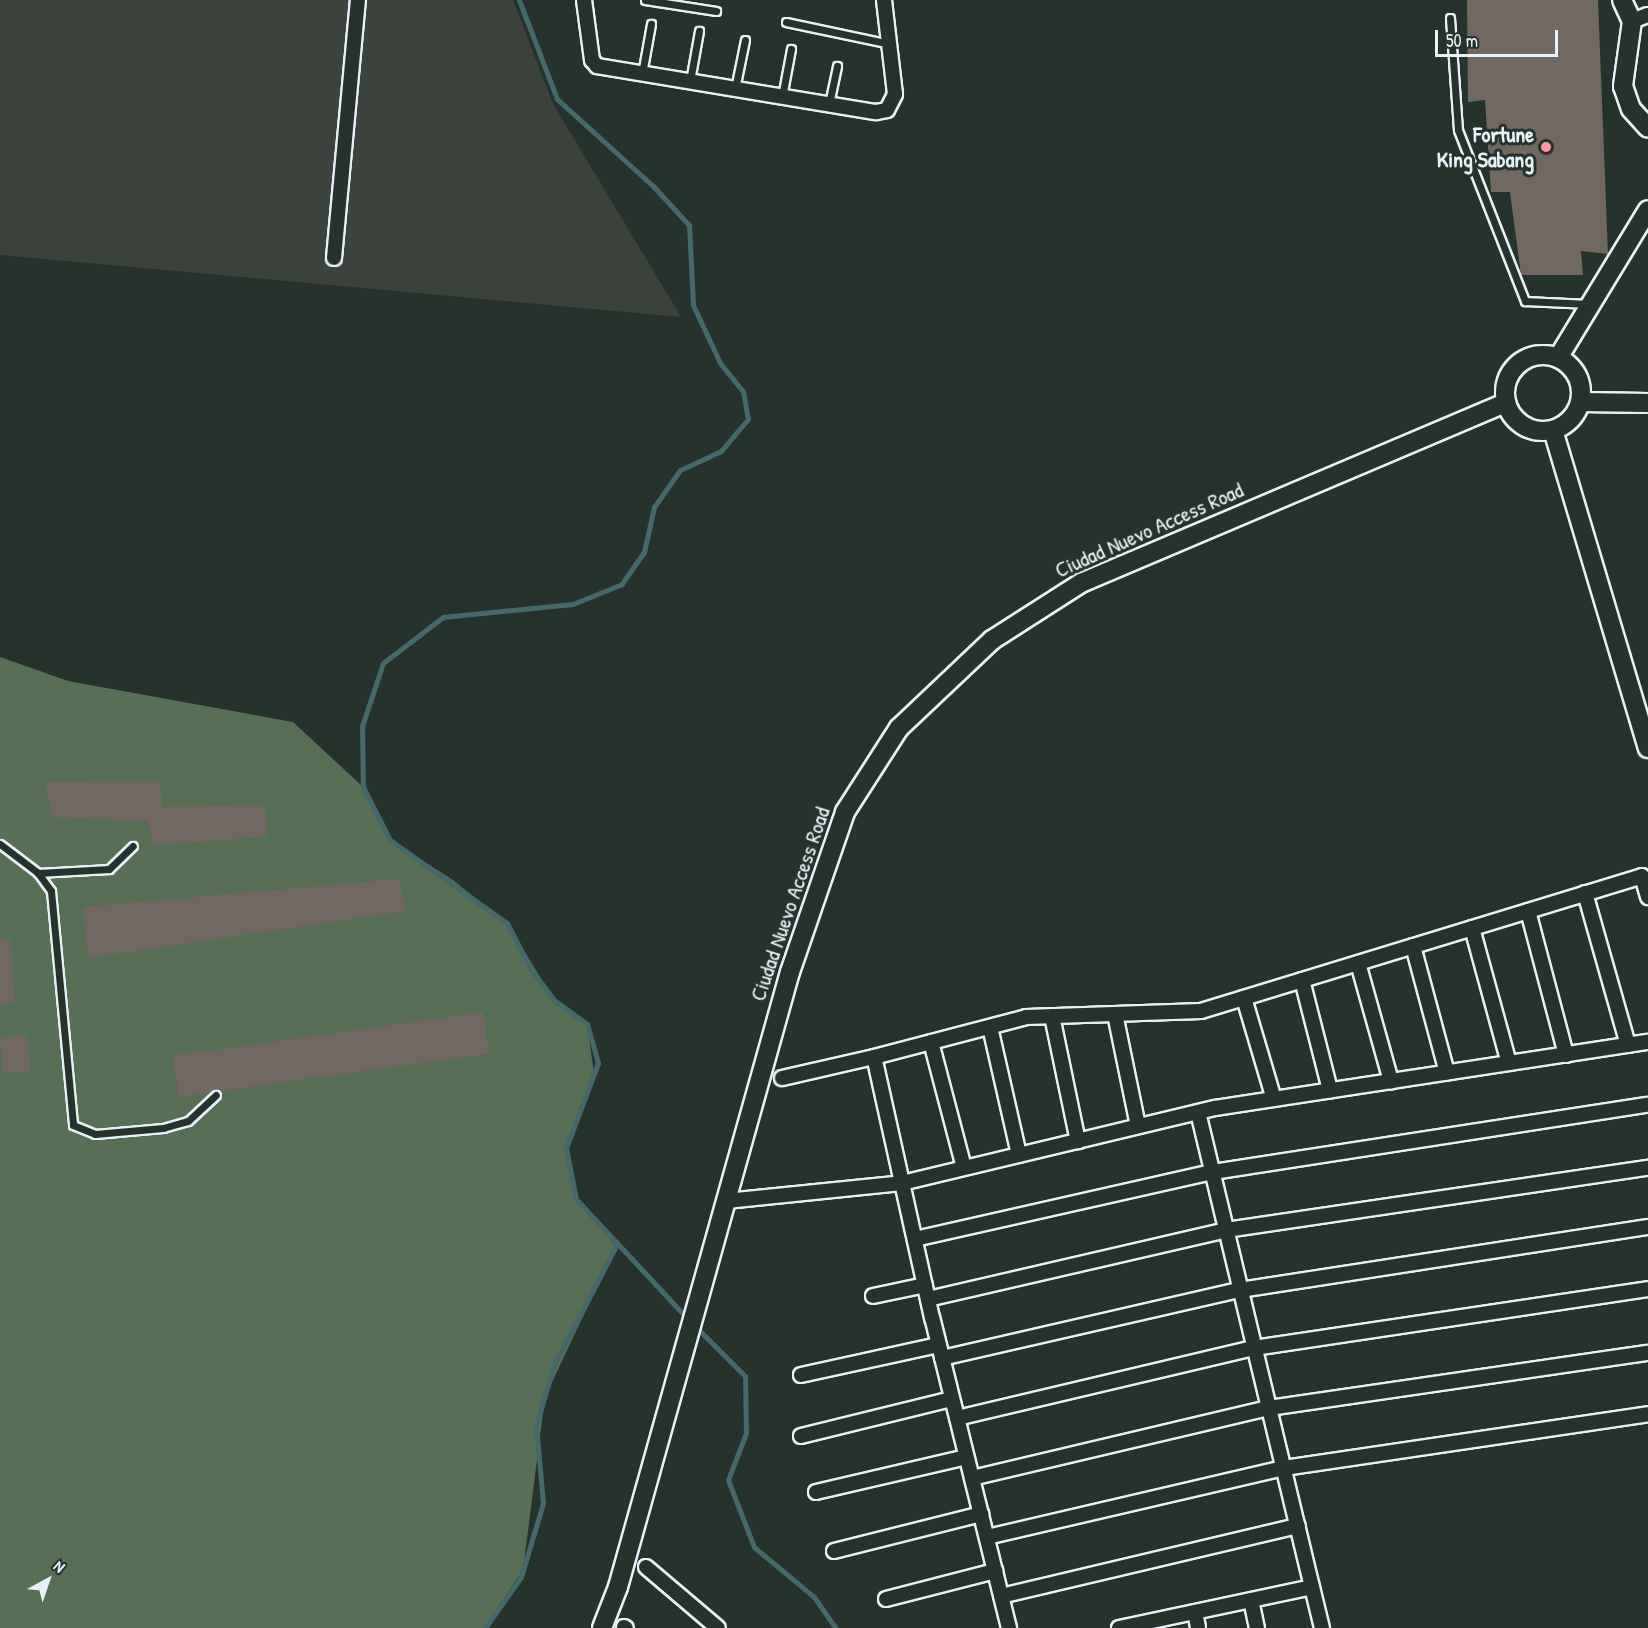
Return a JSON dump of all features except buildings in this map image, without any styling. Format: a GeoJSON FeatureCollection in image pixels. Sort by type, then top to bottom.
{"type":"FeatureCollection","features":[{"type":"Feature","properties":{"kind":"street"},"geometry":{"type":"LineString","coordinates":[[334,258],[358,0]]}},
{"type":"Feature","properties":{"kind":"street"},"geometry":{"type":"LineString","coordinates":[[584,0],[594,64],[782,97],[887,110],[895,94],[884,0]]}},
{"type":"Feature","properties":{"kind":"street"},"geometry":{"type":"LineString","coordinates":[[1622,0],[1640,18],[1623,86],[1631,109],[1648,128]]}},
{"type":"Feature","properties":{"kind":"street"},"geometry":{"type":"LineString","coordinates":[[1558,358],[1593,304],[1648,210]]}},
{"type":"Feature","properties":{"kind":"street"},"geometry":{"type":"LineString","coordinates":[[1534,356],[1558,358],[1575,372],[1580,402],[1572,418],[1553,430],[1522,425],[1506,403],[1505,386],[1519,364],[1534,356]]}},
{"type":"Feature","properties":{"kind":"street"},"geometry":{"type":"LineString","coordinates":[[1580,402],[1648,403]]}},
{"type":"Feature","properties":{"kind":"street","name":"Ciudad Nuevo Access Road"},"geometry":{"type":"LineString","coordinates":[[602,1628],[665,1416],[790,972],[845,812],[899,728],[937,688],[992,640],[1081,583],[1506,403]]}},
{"type":"Feature","properties":{"kind":"street"},"geometry":{"type":"LineString","coordinates":[[1553,430],[1648,748]]}},
{"type":"Feature","properties":{"kind":"street"},"geometry":{"type":"LineString","coordinates":[[782,1078],[990,1027],[1052,1016],[1201,1011],[1642,876],[1648,897]]}},
{"type":"Feature","properties":{"kind":"street"},"geometry":{"type":"LineString","coordinates":[[1585,893],[1628,1045]]}},
{"type":"Feature","properties":{"kind":"street"},"geometry":{"type":"LineString","coordinates":[[1528,911],[1566,1055]]}},
{"type":"Feature","properties":{"kind":"street"},"geometry":{"type":"LineString","coordinates":[[1472,928],[1509,1063]]}},
{"type":"Feature","properties":{"kind":"street"},"geometry":{"type":"LineString","coordinates":[[1413,946],[1447,1073]]}},
{"type":"Feature","properties":{"kind":"street"},"geometry":{"type":"LineString","coordinates":[[1358,963],[1391,1081]]}},
{"type":"Feature","properties":{"kind":"street"},"geometry":{"type":"LineString","coordinates":[[1302,980],[1330,1090]]}},
{"type":"Feature","properties":{"kind":"street"},"geometry":{"type":"LineString","coordinates":[[1244,998],[1274,1099]]}},
{"type":"Feature","properties":{"kind":"street"},"geometry":{"type":"LineString","coordinates":[[1115,1014],[1138,1126]]}},
{"type":"Feature","properties":{"kind":"street"},"geometry":{"type":"LineString","coordinates":[[1052,1016],[1078,1141]]}},
{"type":"Feature","properties":{"kind":"street"},"geometry":{"type":"LineString","coordinates":[[990,1027],[1019,1155]]}},
{"type":"Feature","properties":{"kind":"street"},"geometry":{"type":"LineString","coordinates":[[931,1042],[964,1168]]}},
{"type":"Feature","properties":{"kind":"street"},"geometry":{"type":"LineString","coordinates":[[726,1201],[902,1183],[1198,1112],[1648,1042]]}},
{"type":"Feature","properties":{"kind":"street"},"geometry":{"type":"LineString","coordinates":[[874,1057],[940,1352],[1009,1628]]}},
{"type":"Feature","properties":{"kind":"street"},"geometry":{"type":"LineString","coordinates":[[915,1239],[1213,1172],[1648,1105]]}},
{"type":"Feature","properties":{"kind":"street"},"geometry":{"type":"LineString","coordinates":[[1198,1112],[1322,1628]]}},
{"type":"Feature","properties":{"kind":"street"},"geometry":{"type":"LineString","coordinates":[[873,1296],[926,1292],[1226,1230],[1648,1168]]}},
{"type":"Feature","properties":{"kind":"street"},"geometry":{"type":"LineString","coordinates":[[801,1375],[940,1352],[1240,1290],[1648,1227]]}},
{"type":"Feature","properties":{"kind":"street"},"geometry":{"type":"LineString","coordinates":[[957,1418],[1254,1348],[1648,1289]]}},
{"type":"Feature","properties":{"kind":"street"},"geometry":{"type":"LineString","coordinates":[[972,1478],[1269,1408],[1648,1353]]}},
{"type":"Feature","properties":{"kind":"street"},"geometry":{"type":"LineString","coordinates":[[801,1436],[952,1399]]}},
{"type":"Feature","properties":{"kind":"street"},"geometry":{"type":"LineString","coordinates":[[987,1537],[1284,1468],[1648,1414]]}},
{"type":"Feature","properties":{"kind":"street"},"geometry":{"type":"LineString","coordinates":[[816,1492],[966,1457]]}},
{"type":"Feature","properties":{"kind":"street"},"geometry":{"type":"LineString","coordinates":[[834,1551],[981,1514]]}},
{"type":"Feature","properties":{"kind":"street"},"geometry":{"type":"LineString","coordinates":[[1001,1596],[1298,1526]]}},
{"type":"Feature","properties":{"kind":"street"},"geometry":{"type":"LineString","coordinates":[[645,1567],[718,1628]]}},
{"type":"Feature","properties":{"kind":"street"},"geometry":{"type":"LineString","coordinates":[[886,1599],[995,1571]]}},
{"type":"Feature","properties":{"kind":"street"},"geometry":{"type":"LineString","coordinates":[[1119,1628],[1138,1626],[1312,1587]]}},
{"type":"Feature","properties":{"kind":"street"},"geometry":{"type":"LineString","coordinates":[[1251,1600],[1257,1628]]}},
{"type":"Feature","properties":{"kind":"street"},"geometry":{"type":"LineString","coordinates":[[1195,1612],[1198,1628]]}},
{"type":"Feature","properties":{"kind":"lane"},"geometry":{"type":"LineString","coordinates":[[645,0],[716,11]]}},
{"type":"Feature","properties":{"kind":"lane"},"geometry":{"type":"LineString","coordinates":[[1450,18],[1458,130],[1525,301],[1593,304]]}},
{"type":"Feature","properties":{"kind":"lane"},"geometry":{"type":"LineString","coordinates":[[786,22],[890,44]]}},
{"type":"Feature","properties":{"kind":"lane"},"geometry":{"type":"LineString","coordinates":[[642,74],[651,24]]}},
{"type":"Feature","properties":{"kind":"lane"},"geometry":{"type":"LineString","coordinates":[[690,81],[699,31]]}},
{"type":"Feature","properties":{"kind":"lane"},"geometry":{"type":"LineString","coordinates":[[735,89],[746,40]]}},
{"type":"Feature","properties":{"kind":"lane"},"geometry":{"type":"LineString","coordinates":[[782,97],[791,50]]}},
{"type":"Feature","properties":{"kind":"lane"},"geometry":{"type":"LineString","coordinates":[[829,104],[837,66]]}},
{"type":"Feature","properties":{"kind":"lane"},"geometry":{"type":"LineString","coordinates":[[0,844],[38,873],[51,891],[73,1125],[95,1134],[163,1128],[188,1121],[216,1095]]}},
{"type":"Feature","properties":{"kind":"lane"},"geometry":{"type":"LineString","coordinates":[[38,873],[109,869],[133,846]]}},
{"type":"Feature","properties":{"kind":"shaded area"},"geometry":{"type":"Polygon","coordinates":[[[0,0],[513,0],[553,104],[681,317],[0,255],[0,0]]]}},
{"type":"Feature","properties":{"kind":"green space"},"geometry":{"type":"Polygon","coordinates":[[[0,657],[68,681],[293,722],[363,787],[390,840],[453,880],[509,926],[554,1000],[587,1024],[594,1073],[566,1148],[576,1199],[616,1246],[545,1397],[523,1570],[484,1628],[0,1628],[0,657]]]}},
{"type":"Feature","properties":{"kind":"waterway"},"geometry":{"type":"LineString","coordinates":[[519,0],[557,99],[654,187],[689,225],[693,305],[720,363],[743,391],[748,419],[721,451],[680,470],[654,507],[644,552],[622,584],[573,604],[443,617],[383,663],[362,726],[363,787],[390,840],[507,923],[530,968],[554,1000],[587,1024],[598,1063],[566,1148],[576,1199],[688,1319]]}},
{"type":"Feature","properties":{"kind":"waterway"},"geometry":{"type":"LineString","coordinates":[[485,1628],[521,1577],[543,1503],[536,1425],[554,1365],[616,1246]]}},
{"type":"Feature","properties":{"kind":"waterway"},"geometry":{"type":"LineString","coordinates":[[694,1325],[745,1376],[746,1433],[728,1480],[754,1547],[814,1597],[836,1628]]}},
{"type":"Feature","properties":{"kind":"place","name":"Fortune King Sabang"},"geometry":{"type":"Point","coordinates":[1546,147]}}]}
